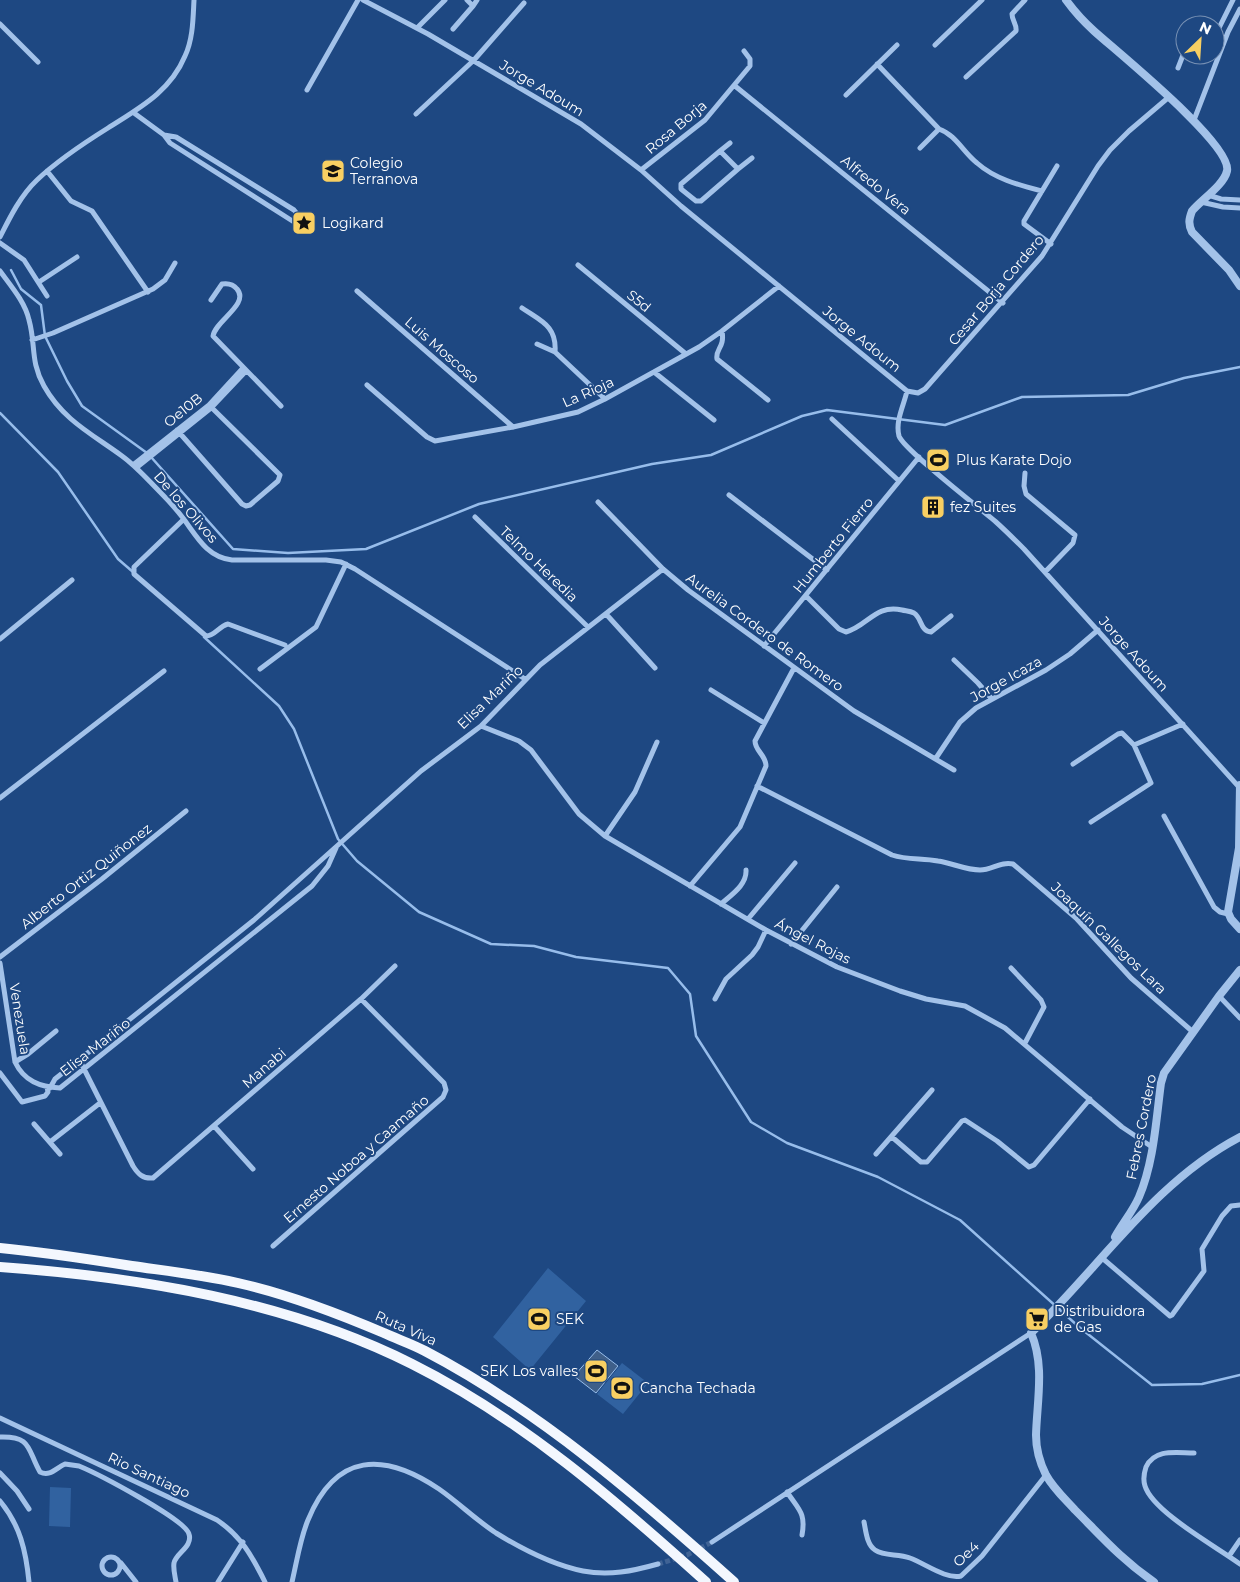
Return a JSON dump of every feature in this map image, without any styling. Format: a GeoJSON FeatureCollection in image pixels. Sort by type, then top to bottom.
{"type":"FeatureCollection","features":[{"type":"Feature","properties":{"kind":"highway","name":"Ruta Viva"},"geometry":{"type":"LineString","coordinates":[[0,1248],[239,1283],[297,1300],[350,1319],[424,1350],[485,1384],[531,1415],[681,1535],[734,1582]]}},
{"type":"Feature","properties":{"kind":"highway"},"geometry":{"type":"LineString","coordinates":[[0,1267],[102,1277],[234,1301],[291,1316],[358,1340],[413,1364],[479,1402],[520,1429],[601,1492],[706,1582]]}},
{"type":"Feature","properties":{"kind":"street"},"geometry":{"type":"LineString","coordinates":[[0,237],[24,194],[47,171],[92,138],[153,100],[167,85],[182,63],[191,40],[194,0]]}},
{"type":"Feature","properties":{"kind":"street"},"geometry":{"type":"LineString","coordinates":[[307,90],[358,0]]}},
{"type":"Feature","properties":{"kind":"street","name":"Jorge Adoum"},"geometry":{"type":"LineString","coordinates":[[363,0],[418,28],[581,124],[641,170],[907,394],[900,419],[898,433],[900,439],[918,457],[997,523],[1045,572],[1240,786]]}},
{"type":"Feature","properties":{"kind":"street"},"geometry":{"type":"LineString","coordinates":[[418,28],[445,0]]}},
{"type":"Feature","properties":{"kind":"street"},"geometry":{"type":"LineString","coordinates":[[467,0],[473,6]]}},
{"type":"Feature","properties":{"kind":"street"},"geometry":{"type":"LineString","coordinates":[[453,29],[477,0]]}},
{"type":"Feature","properties":{"kind":"street"},"geometry":{"type":"LineString","coordinates":[[935,46],[982,0]]}},
{"type":"Feature","properties":{"kind":"street"},"geometry":{"type":"LineString","coordinates":[[966,77],[1016,31],[1017,25],[1012,18],[1012,14],[1025,0]]}},
{"type":"Feature","properties":{"kind":"street"},"geometry":{"type":"LineString","coordinates":[[1066,0],[1093,29],[1194,120],[1227,164],[1227,172],[1224,177],[1192,211],[1189,218],[1189,226],[1192,232],[1229,270],[1240,286]]}},
{"type":"Feature","properties":{"kind":"street"},"geometry":{"type":"LineString","coordinates":[[1225,16],[1233,0]]}},
{"type":"Feature","properties":{"kind":"street"},"geometry":{"type":"LineString","coordinates":[[416,114],[474,60],[524,3]]}},
{"type":"Feature","properties":{"kind":"street"},"geometry":{"type":"LineString","coordinates":[[1225,37],[1240,9]]}},
{"type":"Feature","properties":{"kind":"street"},"geometry":{"type":"LineString","coordinates":[[0,24],[38,62]]}},
{"type":"Feature","properties":{"kind":"street"},"geometry":{"type":"LineString","coordinates":[[846,95],[896,45]]}},
{"type":"Feature","properties":{"kind":"street","name":"Rosa Borja"},"geometry":{"type":"LineString","coordinates":[[641,170],[705,120],[735,86],[750,66],[750,59],[744,51]]}},
{"type":"Feature","properties":{"kind":"street"},"geometry":{"type":"LineString","coordinates":[[877,64],[939,129],[948,132],[977,164],[1009,182],[1042,191]]}},
{"type":"Feature","properties":{"kind":"street"},"geometry":{"type":"LineString","coordinates":[[1194,120],[1213,65]]}},
{"type":"Feature","properties":{"kind":"street","name":"Alfredo Vera"},"geometry":{"type":"LineString","coordinates":[[735,86],[1003,302]]}},
{"type":"Feature","properties":{"kind":"street","name":"Cesar Borja Cordero"},"geometry":{"type":"LineString","coordinates":[[907,394],[918,393],[925,389],[1003,302],[1051,244],[1098,166],[1110,150],[1169,97]]}},
{"type":"Feature","properties":{"kind":"street"},"geometry":{"type":"LineString","coordinates":[[134,113],[164,135],[170,143],[294,222],[308,227],[294,210],[176,137],[164,135]]}},
{"type":"Feature","properties":{"kind":"street"},"geometry":{"type":"LineString","coordinates":[[920,148],[939,129]]}},
{"type":"Feature","properties":{"kind":"street"},"geometry":{"type":"LineString","coordinates":[[730,143],[682,182],[680,187],[690,198],[702,201],[752,158]]}},
{"type":"Feature","properties":{"kind":"street"},"geometry":{"type":"LineString","coordinates":[[720,151],[738,169]]}},
{"type":"Feature","properties":{"kind":"street"},"geometry":{"type":"LineString","coordinates":[[1051,244],[1024,224],[1024,221],[1056,166]]}},
{"type":"Feature","properties":{"kind":"street"},"geometry":{"type":"LineString","coordinates":[[47,171],[71,201],[92,211],[148,292]]}},
{"type":"Feature","properties":{"kind":"street"},"geometry":{"type":"LineString","coordinates":[[228,180],[233,172]]}},
{"type":"Feature","properties":{"kind":"street"},"geometry":{"type":"LineString","coordinates":[[1208,195],[1221,199],[1240,200]]}},
{"type":"Feature","properties":{"kind":"street"},"geometry":{"type":"LineString","coordinates":[[682,206],[690,198]]}},
{"type":"Feature","properties":{"kind":"street"},"geometry":{"type":"LineString","coordinates":[[1200,201],[1223,208],[1240,208]]}},
{"type":"Feature","properties":{"kind":"street"},"geometry":{"type":"LineString","coordinates":[[0,243],[24,260],[47,296]]}},
{"type":"Feature","properties":{"kind":"street"},"geometry":{"type":"LineString","coordinates":[[39,282],[78,256]]}},
{"type":"Feature","properties":{"kind":"street"},"geometry":{"type":"LineString","coordinates":[[32,340],[51,334],[148,292],[165,280],[175,263]]}},
{"type":"Feature","properties":{"kind":"street","name":"S5d"},"geometry":{"type":"LineString","coordinates":[[578,265],[686,354]]}},
{"type":"Feature","properties":{"kind":"street","name":"De los Olivos"},"geometry":{"type":"LineString","coordinates":[[0,271],[25,309],[31,325],[34,359],[37,370],[44,385],[58,406],[77,426],[135,466],[170,502],[204,546],[216,556],[224,559],[326,560],[346,564],[525,679]]}},
{"type":"Feature","properties":{"kind":"street"},"geometry":{"type":"LineString","coordinates":[[211,300],[220,286],[225,284],[232,284],[240,293],[237,305],[215,329],[213,334],[215,340],[281,406]]}},
{"type":"Feature","properties":{"kind":"street","name":"La Rioja"},"geometry":{"type":"LineString","coordinates":[[367,385],[431,440],[435,441],[513,427],[578,412],[686,354],[722,331],[779,286]]}},
{"type":"Feature","properties":{"kind":"street","name":"Luis Moscoso"},"geometry":{"type":"LineString","coordinates":[[356,291],[513,427]]}},
{"type":"Feature","properties":{"kind":"street"},"geometry":{"type":"LineString","coordinates":[[522,308],[546,324],[554,334],[555,352]]}},
{"type":"Feature","properties":{"kind":"street"},"geometry":{"type":"LineString","coordinates":[[722,331],[724,342],[717,354],[717,359],[768,400]]}},
{"type":"Feature","properties":{"kind":"street"},"geometry":{"type":"LineString","coordinates":[[537,344],[555,352],[605,399]]}},
{"type":"Feature","properties":{"kind":"street","name":"Oe10B"},"geometry":{"type":"LineString","coordinates":[[135,466],[210,407],[245,370]]}},
{"type":"Feature","properties":{"kind":"street"},"geometry":{"type":"LineString","coordinates":[[654,372],[714,420]]}},
{"type":"Feature","properties":{"kind":"street"},"geometry":{"type":"LineString","coordinates":[[178,432],[242,504],[248,506],[278,481],[280,477],[210,407]]}},
{"type":"Feature","properties":{"kind":"street"},"geometry":{"type":"LineString","coordinates":[[832,419],[899,481]]}},
{"type":"Feature","properties":{"kind":"street","name":"Humberto Fierro"},"geometry":{"type":"LineString","coordinates":[[764,646],[918,457]]}},
{"type":"Feature","properties":{"kind":"street"},"geometry":{"type":"LineString","coordinates":[[1026,473],[1024,486],[1026,494],[1073,533],[1075,538],[1073,543],[1045,572]]}},
{"type":"Feature","properties":{"kind":"street"},"geometry":{"type":"LineString","coordinates":[[729,495],[827,570]]}},
{"type":"Feature","properties":{"kind":"street","name":"Aurelia Cordero de Romero"},"geometry":{"type":"LineString","coordinates":[[598,502],[663,569],[764,646],[865,718],[954,770]]}},
{"type":"Feature","properties":{"kind":"street","name":"Telmo Heredia"},"geometry":{"type":"LineString","coordinates":[[475,516],[588,627]]}},
{"type":"Feature","properties":{"kind":"street"},"geometry":{"type":"LineString","coordinates":[[184,519],[134,567],[134,574],[206,636],[212,635],[222,626],[228,624],[285,645]]}},
{"type":"Feature","properties":{"kind":"street"},"geometry":{"type":"LineString","coordinates":[[260,669],[316,627],[346,564]]}},
{"type":"Feature","properties":{"kind":"street","name":"Elisa Mariño"},"geometry":{"type":"LineString","coordinates":[[49,1088],[55,1079],[79,1059],[274,903],[421,771],[481,726],[544,661],[663,569]]}},
{"type":"Feature","properties":{"kind":"street"},"geometry":{"type":"LineString","coordinates":[[0,640],[72,580]]}},
{"type":"Feature","properties":{"kind":"street"},"geometry":{"type":"LineString","coordinates":[[806,596],[839,629],[846,632],[883,610],[899,609],[912,612],[917,616],[924,630],[928,632],[931,632],[951,616]]}},
{"type":"Feature","properties":{"kind":"street"},"geometry":{"type":"LineString","coordinates":[[606,614],[655,668]]}},
{"type":"Feature","properties":{"kind":"street","name":"Jorge Icaza"},"geometry":{"type":"LineString","coordinates":[[936,758],[960,722],[976,708],[1052,666],[1070,654],[1098,630]]}},
{"type":"Feature","properties":{"kind":"street"},"geometry":{"type":"LineString","coordinates":[[954,660],[991,698]]}},
{"type":"Feature","properties":{"kind":"street"},"geometry":{"type":"LineString","coordinates":[[690,886],[740,827],[766,762],[756,748],[755,741],[794,668]]}},
{"type":"Feature","properties":{"kind":"street"},"geometry":{"type":"LineString","coordinates":[[0,798],[164,671]]}},
{"type":"Feature","properties":{"kind":"street"},"geometry":{"type":"LineString","coordinates":[[711,690],[764,722]]}},
{"type":"Feature","properties":{"kind":"street"},"geometry":{"type":"LineString","coordinates":[[1134,745],[1183,724]]}},
{"type":"Feature","properties":{"kind":"street","name":"Ángel Rojas"},"geometry":{"type":"LineString","coordinates":[[481,726],[518,741],[531,750],[578,814],[606,836],[766,930],[837,967],[869,981],[926,999],[965,1006],[1005,1028],[1122,1127],[1152,1148]]}},
{"type":"Feature","properties":{"kind":"street"},"geometry":{"type":"LineString","coordinates":[[1073,764],[1122,733],[1134,745],[1151,783],[1091,822]]}},
{"type":"Feature","properties":{"kind":"street"},"geometry":{"type":"LineString","coordinates":[[606,836],[635,792],[657,742]]}},
{"type":"Feature","properties":{"kind":"street","name":"Joaquín Gallegos Lara"},"geometry":{"type":"LineString","coordinates":[[758,786],[901,858],[939,861],[978,870],[1003,863],[1013,864],[1076,918],[1131,978],[1193,1032]]}},
{"type":"Feature","properties":{"kind":"street"},"geometry":{"type":"LineString","coordinates":[[1228,914],[1239,848],[1240,786]]}},
{"type":"Feature","properties":{"kind":"street","name":"Alberto Ortiz Quiñonez"},"geometry":{"type":"LineString","coordinates":[[0,957],[102,880],[186,811]]}},
{"type":"Feature","properties":{"kind":"street"},"geometry":{"type":"LineString","coordinates":[[1164,816],[1214,907],[1220,912],[1228,914],[1239,926]]}},
{"type":"Feature","properties":{"kind":"street","name":"Elisa Mariño"},"geometry":{"type":"LineString","coordinates":[[49,1088],[60,1088],[84,1070],[312,886],[322,875],[333,857],[336,846]]}},
{"type":"Feature","properties":{"kind":"street"},"geometry":{"type":"LineString","coordinates":[[748,919],[795,862]]}},
{"type":"Feature","properties":{"kind":"street"},"geometry":{"type":"LineString","coordinates":[[722,904],[742,884],[746,876],[746,870]]}},
{"type":"Feature","properties":{"kind":"street"},"geometry":{"type":"LineString","coordinates":[[791,944],[837,886]]}},
{"type":"Feature","properties":{"kind":"street"},"geometry":{"type":"LineString","coordinates":[[274,903],[282,911]]}},
{"type":"Feature","properties":{"kind":"street"},"geometry":{"type":"LineString","coordinates":[[715,998],[726,979],[758,947],[766,930]]}},
{"type":"Feature","properties":{"kind":"street","name":"Venezuela"},"geometry":{"type":"LineString","coordinates":[[0,963],[15,1062],[25,1078],[49,1088]]}},
{"type":"Feature","properties":{"kind":"street","name":"Manabi"},"geometry":{"type":"LineString","coordinates":[[100,1102],[133,1166],[142,1177],[148,1179],[158,1176],[361,999],[396,966]]}},
{"type":"Feature","properties":{"kind":"street"},"geometry":{"type":"LineString","coordinates":[[1011,968],[1041,1000],[1044,1007],[1025,1043]]}},
{"type":"Feature","properties":{"kind":"street","name":"Febres Cordero"},"geometry":{"type":"LineString","coordinates":[[1110,1246],[1138,1200],[1143,1186],[1152,1148],[1164,1073],[1240,970]]}},
{"type":"Feature","properties":{"kind":"street"},"geometry":{"type":"LineString","coordinates":[[1219,996],[1240,1018]]}},
{"type":"Feature","properties":{"kind":"street","name":"Ernesto Noboa y Caamaño"},"geometry":{"type":"LineString","coordinates":[[273,1246],[443,1097],[446,1090],[444,1083],[361,999]]}},
{"type":"Feature","properties":{"kind":"street"},"geometry":{"type":"LineString","coordinates":[[15,1062],[56,1031]]}},
{"type":"Feature","properties":{"kind":"street"},"geometry":{"type":"LineString","coordinates":[[50,1142],[100,1102],[79,1059]]}},
{"type":"Feature","properties":{"kind":"street"},"geometry":{"type":"LineString","coordinates":[[0,1073],[22,1102],[45,1096],[49,1088]]}},
{"type":"Feature","properties":{"kind":"street"},"geometry":{"type":"LineString","coordinates":[[876,1154],[932,1090]]}},
{"type":"Feature","properties":{"kind":"street"},"geometry":{"type":"LineString","coordinates":[[892,1137],[921,1162],[927,1162],[962,1120],[966,1120],[997,1141],[1029,1167],[1034,1165],[1090,1099]]}},
{"type":"Feature","properties":{"kind":"street"},"geometry":{"type":"LineString","coordinates":[[34,1124],[60,1154]]}},
{"type":"Feature","properties":{"kind":"street"},"geometry":{"type":"LineString","coordinates":[[214,1126],[252,1168]]}},
{"type":"Feature","properties":{"kind":"street"},"geometry":{"type":"LineString","coordinates":[[712,1542],[1031,1333],[1071,1294],[1110,1246],[1150,1206],[1181,1177],[1210,1154],[1240,1137]]}},
{"type":"Feature","properties":{"kind":"street"},"geometry":{"type":"LineString","coordinates":[[1101,1257],[1170,1316],[1204,1271],[1202,1250],[1222,1216],[1231,1206],[1240,1205]]}},
{"type":"Feature","properties":{"kind":"street"},"geometry":{"type":"LineString","coordinates":[[1031,1333],[1040,1368],[1036,1437],[1039,1456],[1046,1475],[1056,1489],[1120,1557],[1154,1582]]}},
{"type":"Feature","properties":{"kind":"street","name":"Rio Santiago"},"geometry":{"type":"LineString","coordinates":[[0,1418],[216,1520],[228,1528],[242,1542],[265,1582]]}},
{"type":"Feature","properties":{"kind":"street"},"geometry":{"type":"LineString","coordinates":[[0,1437],[12,1437],[23,1441],[31,1450],[40,1472],[51,1473],[65,1464],[79,1466],[162,1510],[178,1522],[186,1529],[189,1534],[189,1540],[186,1548],[174,1561],[176,1582]]}},
{"type":"Feature","properties":{"kind":"street"},"geometry":{"type":"LineString","coordinates":[[1194,1454],[1166,1452],[1152,1458],[1147,1465],[1144,1475],[1144,1485],[1149,1495],[1160,1507],[1240,1564]]}},
{"type":"Feature","properties":{"kind":"street"},"geometry":{"type":"LineString","coordinates":[[292,1582],[304,1532],[316,1504],[342,1473],[366,1464],[387,1465],[408,1472],[440,1490],[496,1532],[566,1566],[604,1574],[629,1572],[658,1564]]}},
{"type":"Feature","properties":{"kind":"street"},"geometry":{"type":"LineString","coordinates":[[0,1473],[17,1491],[29,1509]]}},
{"type":"Feature","properties":{"kind":"street","name":"Oe4"},"geometry":{"type":"LineString","coordinates":[[864,1522],[870,1545],[876,1551],[884,1554],[907,1556],[950,1577],[961,1576],[982,1556],[1046,1475]]}},
{"type":"Feature","properties":{"kind":"street"},"geometry":{"type":"LineString","coordinates":[[787,1492],[803,1515],[802,1536]]}},
{"type":"Feature","properties":{"kind":"street"},"geometry":{"type":"LineString","coordinates":[[0,1501],[10,1514],[18,1530],[25,1554],[29,1582]]}},
{"type":"Feature","properties":{"kind":"street"},"geometry":{"type":"LineString","coordinates":[[1229,1556],[1240,1540]]}},
{"type":"Feature","properties":{"kind":"street"},"geometry":{"type":"LineString","coordinates":[[218,1582],[242,1542]]}},
{"type":"Feature","properties":{"kind":"street"},"geometry":{"type":"LineString","coordinates":[[119,1572],[109,1575],[103,1571],[102,1564],[105,1559],[117,1558],[135,1581]]}},
{"type":"Feature","properties":{"kind":"street"},"geometry":{"type":"LineString","coordinates":[[119,1572],[120,1563]]}},
{"type":"Feature","properties":{"kind":"street"},"geometry":{"type":"LineString","coordinates":[[119,1572],[135,1581]]}},
{"type":"Feature","properties":{"kind":"shaded area","name":"SEK"},"geometry":{"type":"Polygon","coordinates":[[[548,1268],[586,1301],[530,1370],[493,1337],[548,1268]]]}},
{"type":"Feature","properties":{"kind":"shaded area","name":"SEK Los valles"},"geometry":{"type":"Polygon","coordinates":[[[597,1350],[618,1366],[596,1393],[574,1376],[597,1350]]]}},
{"type":"Feature","properties":{"kind":"shaded area","name":"Cancha Techada"},"geometry":{"type":"Polygon","coordinates":[[[622,1363],[648,1383],[623,1414],[597,1394],[622,1363]]]}},
{"type":"Feature","properties":{"kind":"shaded area"},"geometry":{"type":"Polygon","coordinates":[[[50,1487],[71,1488],[70,1527],[49,1526],[50,1487]]]}},
{"type":"Feature","properties":{"kind":"waterway"},"geometry":{"type":"LineString","coordinates":[[11,270],[21,289],[41,305],[45,336],[67,381],[82,406],[147,453]]}},
{"type":"Feature","properties":{"kind":"waterway"},"geometry":{"type":"LineString","coordinates":[[151,457],[233,549],[288,553],[366,549],[479,504],[652,464],[711,455],[802,416],[827,410],[945,425],[1022,397],[1128,395],[1184,378],[1240,367]]}},
{"type":"Feature","properties":{"kind":"waterway"},"geometry":{"type":"LineString","coordinates":[[0,413],[58,472],[118,559],[133,572]]}},
{"type":"Feature","properties":{"kind":"waterway"},"geometry":{"type":"LineString","coordinates":[[204,637],[279,706],[294,729],[338,839],[357,861],[419,912],[491,944],[534,946],[576,957],[668,968],[690,994],[696,1036],[751,1122],[787,1143],[878,1177],[960,1220],[1079,1327],[1152,1385],[1202,1384],[1240,1375]]}},
{"type":"Feature","properties":{"kind":"tunnel"},"geometry":{"type":"LineString","coordinates":[[658,1564],[687,1555],[712,1542]]}},
{"type":"Feature","properties":{"kind":"place","name":"Colegio Terranova"},"geometry":{"type":"Point","coordinates":[333,171]}},
{"type":"Feature","properties":{"kind":"place","name":"Logikard"},"geometry":{"type":"Point","coordinates":[304,223]}},
{"type":"Feature","properties":{"kind":"place","name":"Plus Karate Dojo"},"geometry":{"type":"Point","coordinates":[938,460]}},
{"type":"Feature","properties":{"kind":"place","name":"fez Suites"},"geometry":{"type":"Point","coordinates":[933,507]}},
{"type":"Feature","properties":{"kind":"place","name":"SEK"},"geometry":{"type":"Point","coordinates":[539,1319]}},
{"type":"Feature","properties":{"kind":"place","name":"Distribuidora de Gas"},"geometry":{"type":"Point","coordinates":[1037,1319]}},
{"type":"Feature","properties":{"kind":"place","name":"SEK Los valles"},"geometry":{"type":"Point","coordinates":[596,1371]}},
{"type":"Feature","properties":{"kind":"place","name":"Cancha Techada"},"geometry":{"type":"Point","coordinates":[622,1388]}}]}
